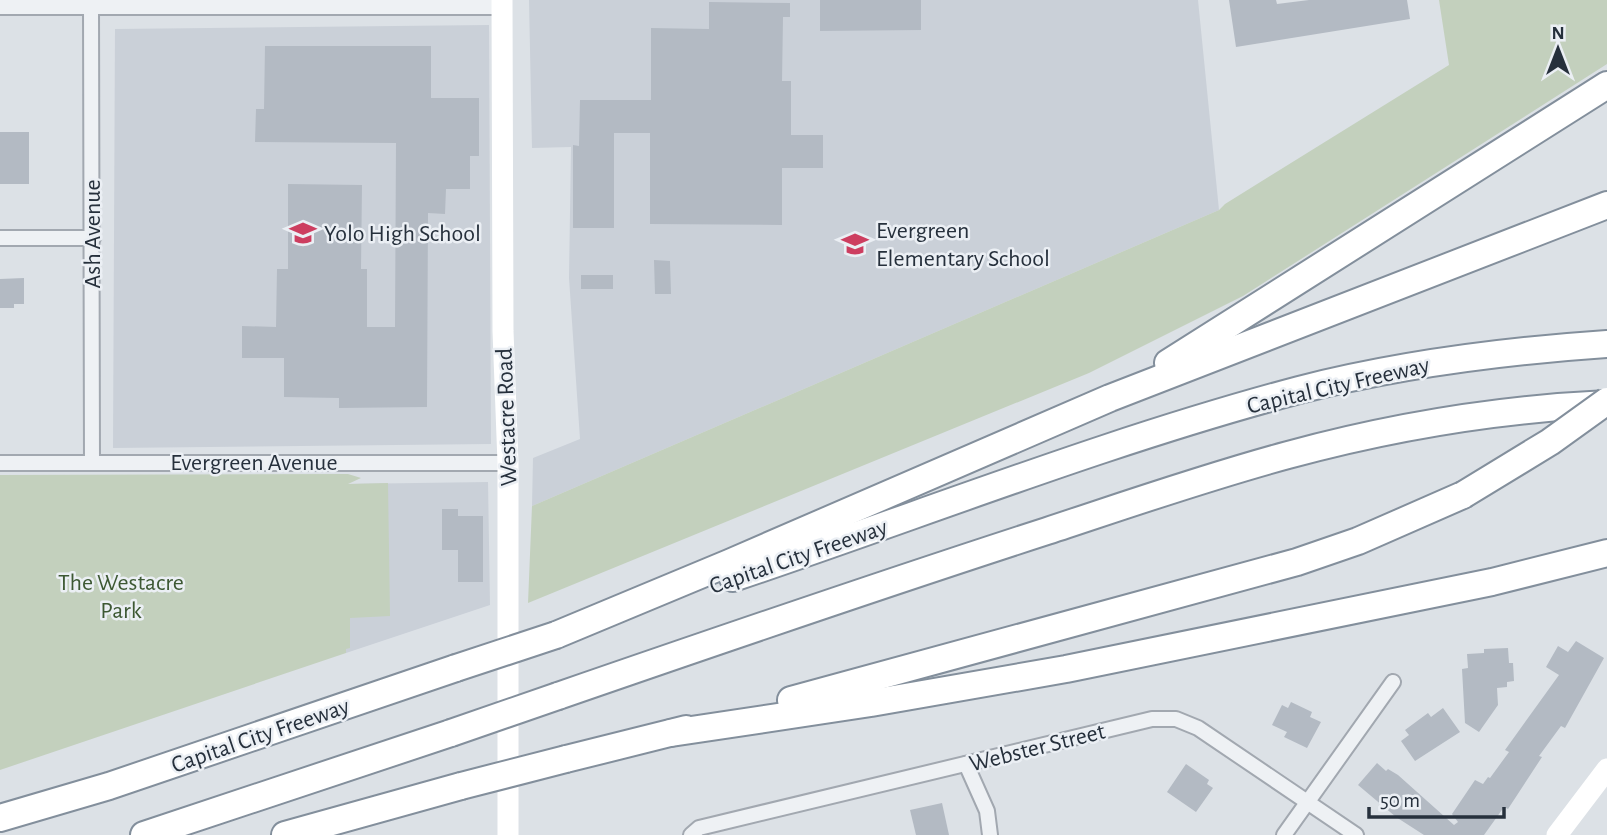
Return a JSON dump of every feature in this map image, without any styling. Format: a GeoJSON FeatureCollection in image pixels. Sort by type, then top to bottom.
{"type":"FeatureCollection","features":[{"type":"Feature","properties":{"kind":"highway"},"geometry":{"type":"LineString","coordinates":[[1110,398],[1607,85]]}},
{"type":"Feature","properties":{"kind":"highway"},"geometry":{"type":"LineString","coordinates":[[556,635],[1110,398],[1607,205]]}},
{"type":"Feature","properties":{"kind":"highway","name":"Capital City Freeway"},"geometry":{"type":"LineString","coordinates":[[0,818],[122,782],[456,668],[796,557],[1192,421],[1301,390],[1383,372],[1476,356],[1607,344]]}},
{"type":"Feature","properties":{"kind":"highway"},"geometry":{"type":"LineString","coordinates":[[285,835],[1172,598],[1297,562],[1358,541],[1462,495],[1550,442],[1607,403]]}},
{"type":"Feature","properties":{"kind":"highway"},"geometry":{"type":"LineString","coordinates":[[144,835],[451,733],[904,577],[1288,455],[1384,433],[1471,418],[1607,403]]}},
{"type":"Feature","properties":{"kind":"highway"},"geometry":{"type":"LineString","coordinates":[[671,733],[871,703],[1066,669],[1492,582],[1607,553]]}},
{"type":"Feature","properties":{"kind":"street"},"geometry":{"type":"LineString","coordinates":[[0,6],[502,4]]}},
{"type":"Feature","properties":{"kind":"street","name":"Westacre Road"},"geometry":{"type":"LineString","coordinates":[[502,4],[503,331],[509,463],[508,835]]}},
{"type":"Feature","properties":{"kind":"street","name":"Ash Avenue"},"geometry":{"type":"LineString","coordinates":[[91,6],[92,462]]}},
{"type":"Feature","properties":{"kind":"street"},"geometry":{"type":"LineString","coordinates":[[0,238],[93,239]]}},
{"type":"Feature","properties":{"kind":"street","name":"Evergreen Avenue"},"geometry":{"type":"LineString","coordinates":[[0,463],[509,463]]}},
{"type":"Feature","properties":{"kind":"street"},"geometry":{"type":"LineString","coordinates":[[1284,835],[1393,682]]}},
{"type":"Feature","properties":{"kind":"street","name":"Webster Street"},"geometry":{"type":"LineString","coordinates":[[691,835],[699,828],[1152,719],[1176,719],[1216,739],[1356,835]]}},
{"type":"Feature","properties":{"kind":"street"},"geometry":{"type":"LineString","coordinates":[[966,764],[987,811],[989,835]]}},
{"type":"Feature","properties":{"kind":"street"},"geometry":{"type":"LineString","coordinates":[[1557,835],[1607,769]]}},
{"type":"Feature","properties":{"kind":"shaded area","name":"Evergreen Elementary School"},"geometry":{"type":"Polygon","coordinates":[[[529,0],[1198,0],[1219,210],[532,506],[533,458],[580,439],[569,278],[571,147],[532,148],[529,0]]]}},
{"type":"Feature","properties":{"kind":"shaded area","name":"Yolo High School"},"geometry":{"type":"Polygon","coordinates":[[[489,25],[491,444],[113,448],[115,29],[489,25]]]}},
{"type":"Feature","properties":{"kind":"shaded area"},"geometry":{"type":"Polygon","coordinates":[[[488,482],[490,605],[346,653],[346,484],[488,482]]]}},
{"type":"Feature","properties":{"kind":"green space"},"geometry":{"type":"Polygon","coordinates":[[[1439,0],[1607,0],[1607,64],[1243,296],[1089,373],[528,603],[532,506],[1219,210],[1449,65],[1439,0]]]}},
{"type":"Feature","properties":{"kind":"green space","name":"The Westacre Park"},"geometry":{"type":"Polygon","coordinates":[[[348,474],[361,478],[348,484],[388,483],[390,616],[350,618],[350,648],[346,649],[346,653],[0,770],[0,475],[348,474]]]}},
{"type":"Feature","properties":{"kind":"building"},"geometry":{"type":"Polygon","coordinates":[[[820,0],[921,0],[921,30],[820,31],[820,0]]]}},
{"type":"Feature","properties":{"kind":"building"},"geometry":{"type":"Polygon","coordinates":[[[1229,0],[1276,0],[1277,4],[1309,0],[1407,0],[1410,19],[1236,47],[1229,0]]]}},
{"type":"Feature","properties":{"kind":"building"},"geometry":{"type":"Polygon","coordinates":[[[709,2],[790,3],[790,17],[783,17],[782,81],[791,81],[791,135],[823,135],[823,168],[782,168],[782,225],[650,224],[650,133],[614,133],[614,228],[573,228],[573,145],[579,146],[580,100],[651,100],[651,28],[709,29],[709,2]]]}},
{"type":"Feature","properties":{"kind":"building"},"geometry":{"type":"Polygon","coordinates":[[[265,46],[431,46],[431,98],[479,98],[479,156],[470,156],[470,189],[446,189],[445,214],[428,213],[427,407],[339,408],[339,398],[284,397],[284,358],[242,358],[242,326],[276,327],[277,269],[288,269],[288,184],[362,185],[361,269],[367,269],[367,327],[395,327],[396,143],[255,142],[256,109],[264,109],[265,46]]]}},
{"type":"Feature","properties":{"kind":"building"},"geometry":{"type":"Polygon","coordinates":[[[0,132],[29,132],[29,184],[0,184],[0,132]]]}},
{"type":"Feature","properties":{"kind":"building"},"geometry":{"type":"Polygon","coordinates":[[[654,260],[670,261],[671,294],[655,294],[654,260]]]}},
{"type":"Feature","properties":{"kind":"building"},"geometry":{"type":"Polygon","coordinates":[[[581,275],[613,275],[613,289],[581,289],[581,275]]]}},
{"type":"Feature","properties":{"kind":"building"},"geometry":{"type":"Polygon","coordinates":[[[24,278],[24,304],[14,304],[14,308],[0,308],[0,279],[24,278]]]}},
{"type":"Feature","properties":{"kind":"building"},"geometry":{"type":"Polygon","coordinates":[[[442,509],[458,509],[458,516],[483,516],[483,582],[458,582],[458,550],[442,550],[442,509]]]}},
{"type":"Feature","properties":{"kind":"building"},"geometry":{"type":"Polygon","coordinates":[[[1576,641],[1604,658],[1565,728],[1561,726],[1539,756],[1542,757],[1508,809],[1504,807],[1484,835],[1424,835],[1396,817],[1358,785],[1377,763],[1386,771],[1388,769],[1398,775],[1454,825],[1458,822],[1452,814],[1475,780],[1483,784],[1490,778],[1509,752],[1505,750],[1559,675],[1546,667],[1558,646],[1568,652],[1576,641]]]}},
{"type":"Feature","properties":{"kind":"building"},"geometry":{"type":"Polygon","coordinates":[[[1508,648],[1509,663],[1513,663],[1514,681],[1507,682],[1507,687],[1497,688],[1498,705],[1479,732],[1465,723],[1462,669],[1468,668],[1467,654],[1484,653],[1484,649],[1508,648]]]}},
{"type":"Feature","properties":{"kind":"building"},"geometry":{"type":"Polygon","coordinates":[[[1291,702],[1312,712],[1310,717],[1321,722],[1307,748],[1284,737],[1287,732],[1272,725],[1282,705],[1288,708],[1291,702]]]}},
{"type":"Feature","properties":{"kind":"building"},"geometry":{"type":"Polygon","coordinates":[[[1443,708],[1460,732],[1415,761],[1401,741],[1409,735],[1405,730],[1428,713],[1431,717],[1443,708]]]}},
{"type":"Feature","properties":{"kind":"building"},"geometry":{"type":"Polygon","coordinates":[[[1186,764],[1209,780],[1207,784],[1213,788],[1196,812],[1167,792],[1186,764]]]}},
{"type":"Feature","properties":{"kind":"building"},"geometry":{"type":"Polygon","coordinates":[[[942,803],[949,835],[916,835],[910,810],[942,803]]]}},
{"type":"Feature","properties":{"kind":"place","name":"Yolo High School"},"geometry":{"type":"Point","coordinates":[303,233]}},
{"type":"Feature","properties":{"kind":"place","name":"Evergreen Elementary School"},"geometry":{"type":"Point","coordinates":[855,244]}}]}
